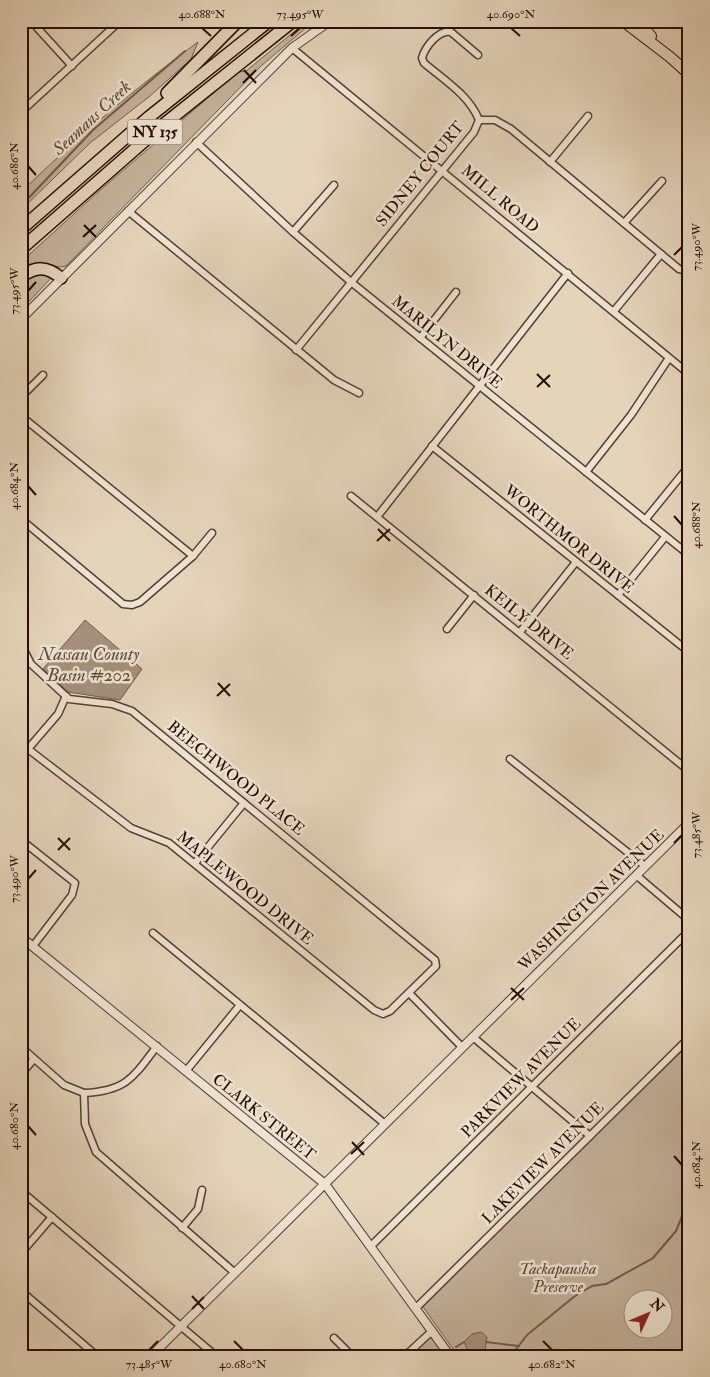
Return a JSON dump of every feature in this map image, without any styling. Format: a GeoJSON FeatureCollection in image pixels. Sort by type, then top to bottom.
{"type":"FeatureCollection","features":[{"type":"Feature","properties":{"kind":"highway"},"geometry":{"type":"LineString","coordinates":[[105,154],[238,21]]}},
{"type":"Feature","properties":{"kind":"highway","name":"NY 135"},"geometry":{"type":"LineString","coordinates":[[21,229],[105,154],[195,79],[269,21]]}},
{"type":"Feature","properties":{"kind":"highway","name":"NY 135"},"geometry":{"type":"LineString","coordinates":[[21,249],[158,129],[293,21]]}},
{"type":"Feature","properties":{"kind":"highway"},"geometry":{"type":"LineString","coordinates":[[21,277],[36,269],[46,268],[61,278]]}},
{"type":"Feature","properties":{"kind":"main road"},"geometry":{"type":"LineString","coordinates":[[623,21],[689,74]]}},
{"type":"Feature","properties":{"kind":"main road"},"geometry":{"type":"LineString","coordinates":[[637,21],[670,57]]}},
{"type":"Feature","properties":{"kind":"street"},"geometry":{"type":"LineString","coordinates":[[31,21],[72,66]]}},
{"type":"Feature","properties":{"kind":"street"},"geometry":{"type":"LineString","coordinates":[[21,112],[120,21]]}},
{"type":"Feature","properties":{"kind":"street"},"geometry":{"type":"LineString","coordinates":[[21,319],[292,48],[330,21]]}},
{"type":"Feature","properties":{"kind":"street","name":"SIDNEY COURT"},"geometry":{"type":"LineString","coordinates":[[296,350],[474,132],[479,120],[466,99],[424,63],[422,58],[424,52],[441,32],[446,30],[451,32],[478,55]]}},
{"type":"Feature","properties":{"kind":"street","name":"MILL ROAD"},"geometry":{"type":"LineString","coordinates":[[292,48],[442,169],[689,374]]}},
{"type":"Feature","properties":{"kind":"street"},"geometry":{"type":"LineString","coordinates":[[550,162],[588,116]]}},
{"type":"Feature","properties":{"kind":"street"},"geometry":{"type":"LineString","coordinates":[[479,120],[495,120],[512,129],[679,269],[689,271]]}},
{"type":"Feature","properties":{"kind":"street","name":"MARILYN DRIVE"},"geometry":{"type":"LineString","coordinates":[[196,142],[292,232],[351,282],[689,555]]}},
{"type":"Feature","properties":{"kind":"street"},"geometry":{"type":"LineString","coordinates":[[624,223],[662,180]]}},
{"type":"Feature","properties":{"kind":"street"},"geometry":{"type":"LineString","coordinates":[[292,232],[334,184]]}},
{"type":"Feature","properties":{"kind":"street"},"geometry":{"type":"LineString","coordinates":[[128,211],[334,380],[359,393]]}},
{"type":"Feature","properties":{"kind":"street"},"geometry":{"type":"LineString","coordinates":[[614,311],[662,254]]}},
{"type":"Feature","properties":{"kind":"street"},"geometry":{"type":"LineString","coordinates":[[377,517],[568,273]]}},
{"type":"Feature","properties":{"kind":"street"},"geometry":{"type":"LineString","coordinates":[[420,338],[456,292]]}},
{"type":"Feature","properties":{"kind":"street"},"geometry":{"type":"LineString","coordinates":[[586,472],[631,415],[669,358]]}},
{"type":"Feature","properties":{"kind":"street"},"geometry":{"type":"LineString","coordinates":[[21,397],[42,375]]}},
{"type":"Feature","properties":{"kind":"street"},"geometry":{"type":"LineString","coordinates":[[21,416],[193,556]]}},
{"type":"Feature","properties":{"kind":"street","name":"WORTHMOR DRIVE"},"geometry":{"type":"LineString","coordinates":[[432,446],[689,652]]}},
{"type":"Feature","properties":{"kind":"street"},"geometry":{"type":"LineString","coordinates":[[645,520],[689,466]]}},
{"type":"Feature","properties":{"kind":"street","name":"KEILY DRIVE"},"geometry":{"type":"LineString","coordinates":[[350,496],[689,771]]}},
{"type":"Feature","properties":{"kind":"street"},"geometry":{"type":"LineString","coordinates":[[21,519],[123,604],[132,605],[140,602],[193,556],[212,533]]}},
{"type":"Feature","properties":{"kind":"street"},"geometry":{"type":"LineString","coordinates":[[618,595],[665,537]]}},
{"type":"Feature","properties":{"kind":"street"},"geometry":{"type":"LineString","coordinates":[[520,632],[576,562]]}},
{"type":"Feature","properties":{"kind":"street"},"geometry":{"type":"LineString","coordinates":[[447,629],[474,595]]}},
{"type":"Feature","properties":{"kind":"street"},"geometry":{"type":"LineString","coordinates":[[21,635],[22,646],[31,664],[66,696],[58,714],[21,758]]}},
{"type":"Feature","properties":{"kind":"street","name":"BEECHWOOD PLACE"},"geometry":{"type":"LineString","coordinates":[[66,696],[112,704],[132,711],[436,960],[436,966],[409,993]]}},
{"type":"Feature","properties":{"kind":"street","name":"MAPLEWOOD DRIVE"},"geometry":{"type":"LineString","coordinates":[[28,749],[131,828],[169,843],[374,1010],[383,1014],[392,1009],[409,993]]}},
{"type":"Feature","properties":{"kind":"street"},"geometry":{"type":"LineString","coordinates":[[510,759],[646,866]]}},
{"type":"Feature","properties":{"kind":"street"},"geometry":{"type":"LineString","coordinates":[[195,863],[244,803]]}},
{"type":"Feature","properties":{"kind":"street","name":"WASHINGTON AVENUE"},"geometry":{"type":"LineString","coordinates":[[151,1356],[689,823]]}},
{"type":"Feature","properties":{"kind":"street"},"geometry":{"type":"LineString","coordinates":[[21,840],[75,883],[72,896],[33,946]]}},
{"type":"Feature","properties":{"kind":"street"},"geometry":{"type":"LineString","coordinates":[[636,875],[689,920]]}},
{"type":"Feature","properties":{"kind":"street","name":"PARKVIEW AVENUE"},"geometry":{"type":"LineString","coordinates":[[372,1246],[689,931]]}},
{"type":"Feature","properties":{"kind":"street"},"geometry":{"type":"LineString","coordinates":[[153,933],[385,1124]]}},
{"type":"Feature","properties":{"kind":"street","name":"CLARK STREET"},"geometry":{"type":"LineString","coordinates":[[21,937],[325,1184],[372,1246],[450,1356]]}},
{"type":"Feature","properties":{"kind":"street"},"geometry":{"type":"LineString","coordinates":[[409,993],[462,1047]]}},
{"type":"Feature","properties":{"kind":"street"},"geometry":{"type":"LineString","coordinates":[[186,1070],[240,1005]]}},
{"type":"Feature","properties":{"kind":"street"},"geometry":{"type":"LineString","coordinates":[[473,1037],[590,1136]]}},
{"type":"Feature","properties":{"kind":"street","name":"LAKEVIEW AVENUE"},"geometry":{"type":"LineString","coordinates":[[416,1308],[689,1038]]}},
{"type":"Feature","properties":{"kind":"street"},"geometry":{"type":"LineString","coordinates":[[21,1047],[64,1085],[84,1093],[118,1089],[135,1074],[157,1046]]}},
{"type":"Feature","properties":{"kind":"street"},"geometry":{"type":"LineString","coordinates":[[21,1074],[34,1059]]}},
{"type":"Feature","properties":{"kind":"street"},"geometry":{"type":"LineString","coordinates":[[84,1093],[85,1124],[96,1152],[234,1273]]}},
{"type":"Feature","properties":{"kind":"street"},"geometry":{"type":"LineString","coordinates":[[182,1228],[198,1209],[202,1190]]}},
{"type":"Feature","properties":{"kind":"street"},"geometry":{"type":"LineString","coordinates":[[21,1191],[216,1356]]}},
{"type":"Feature","properties":{"kind":"street"},"geometry":{"type":"LineString","coordinates":[[21,1253],[52,1217]]}},
{"type":"Feature","properties":{"kind":"street"},"geometry":{"type":"LineString","coordinates":[[21,1291],[97,1356]]}},
{"type":"Feature","properties":{"kind":"street"},"geometry":{"type":"LineString","coordinates":[[405,1356],[432,1331]]}},
{"type":"Feature","properties":{"kind":"street"},"geometry":{"type":"LineString","coordinates":[[334,1338],[352,1356]]}},
{"type":"Feature","properties":{"kind":"green space"},"geometry":{"type":"Polygon","coordinates":[[[307,21],[314,21],[261,66],[66,266],[42,264],[21,273],[21,262],[98,192],[238,72],[246,71],[307,21]]]}},
{"type":"Feature","properties":{"kind":"green space"},"geometry":{"type":"Polygon","coordinates":[[[198,42],[191,59],[150,96],[90,143],[21,210],[21,192],[42,172],[129,95],[198,42]]]}},
{"type":"Feature","properties":{"kind":"green space"},"geometry":{"type":"Polygon","coordinates":[[[33,272],[53,276],[21,310],[21,281],[33,272]]]}},
{"type":"Feature","properties":{"kind":"green space","name":"Tackapausha Preserve"},"geometry":{"type":"Polygon","coordinates":[[[689,1044],[689,1356],[458,1356],[421,1304],[689,1044]]]}},
{"type":"Feature","properties":{"kind":"green space"},"geometry":{"type":"Polygon","coordinates":[[[430,1335],[445,1356],[409,1356],[430,1335]]]}},
{"type":"Feature","properties":{"kind":"water","name":"Nassau County Basin #202"},"geometry":{"type":"Polygon","coordinates":[[[85,620],[142,669],[120,700],[68,692],[43,669],[85,620]]]}},
{"type":"Feature","properties":{"kind":"water"},"geometry":{"type":"Polygon","coordinates":[[[481,1332],[487,1337],[484,1356],[470,1356],[464,1342],[472,1334],[481,1332]]]}},
{"type":"Feature","properties":{"kind":"waterway","name":"Seamans Creek"},"geometry":{"type":"LineString","coordinates":[[21,206],[93,130],[185,51]]}},
{"type":"Feature","properties":{"kind":"waterway"},"geometry":{"type":"LineString","coordinates":[[511,1356],[527,1335],[575,1296],[592,1286],[606,1284],[653,1258],[676,1231],[683,1214],[689,1211]]}},
{"type":"Feature","properties":{"kind":"waterway"},"geometry":{"type":"LineString","coordinates":[[456,1347],[464,1342]]}},
{"type":"Feature","properties":{"kind":"waterway"},"geometry":{"type":"LineString","coordinates":[[486,1342],[519,1346]]}}]}
